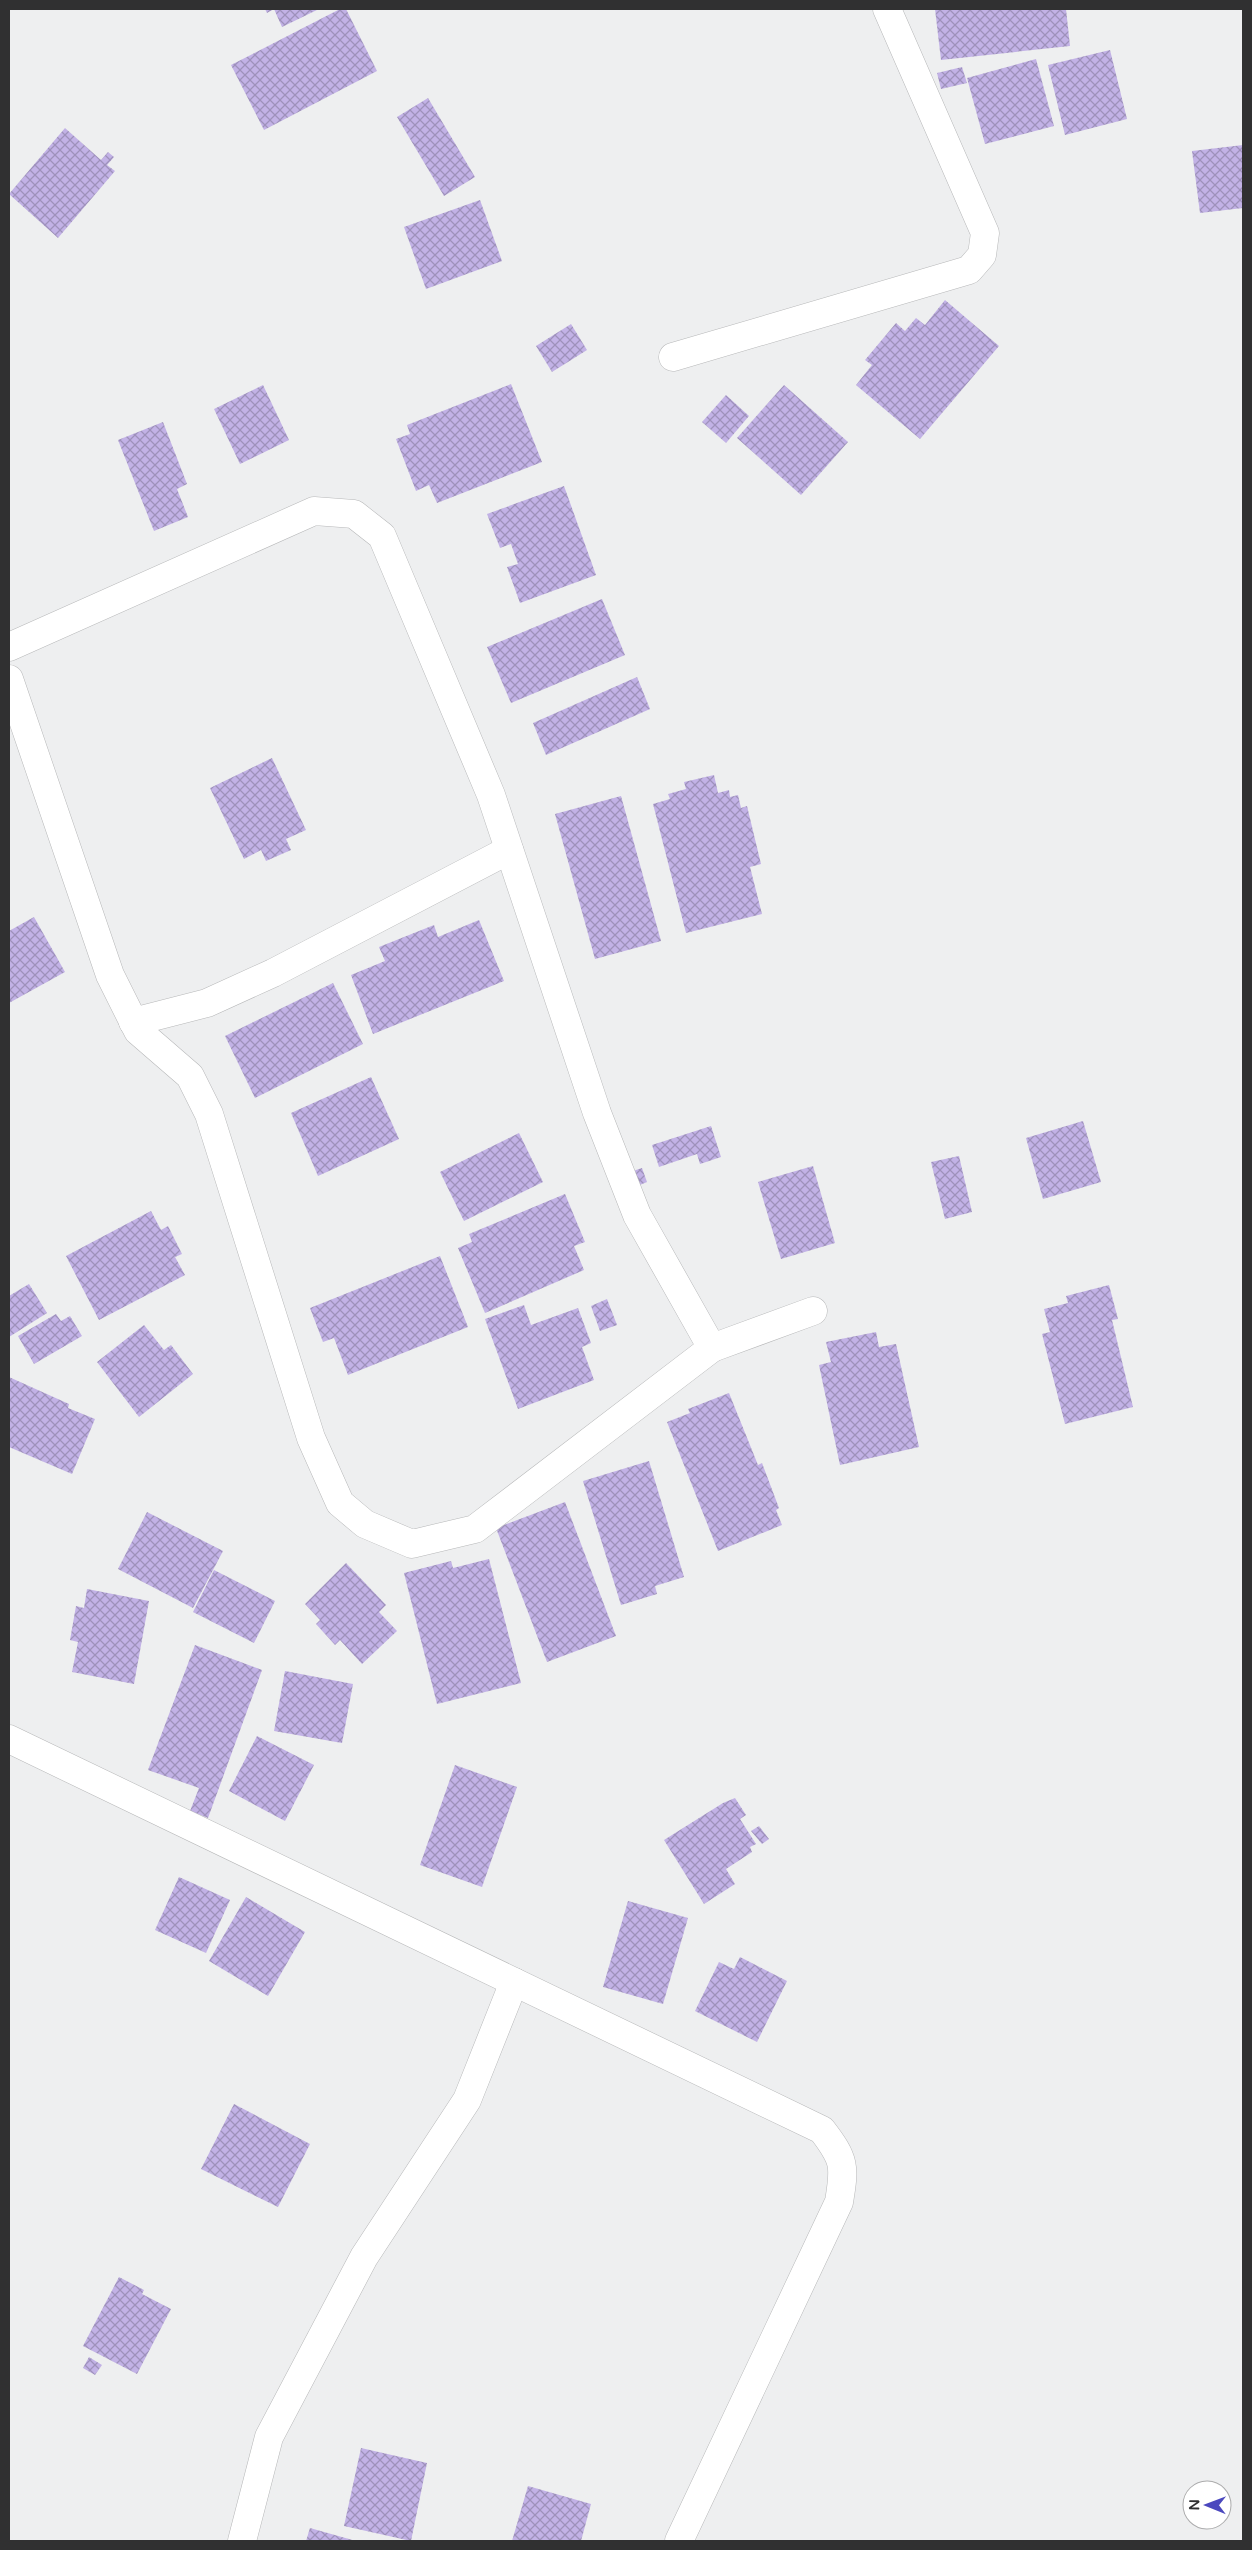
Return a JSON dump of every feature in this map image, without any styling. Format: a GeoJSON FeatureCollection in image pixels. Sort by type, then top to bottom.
{"type":"FeatureCollection","features":[{"type":"Feature","properties":{"kind":"street"},"geometry":{"type":"LineString","coordinates":[[673,357],[969,270],[982,255],[985,233],[887,9]]}},
{"type":"Feature","properties":{"kind":"street"},"geometry":{"type":"LineString","coordinates":[[9,647],[314,511],[354,514],[382,536],[490,795],[597,1113],[637,1215],[712,1348]]}},
{"type":"Feature","properties":{"kind":"street"},"geometry":{"type":"LineString","coordinates":[[9,679],[110,975],[138,1031],[190,1076],[208,1114],[311,1438],[340,1503],[365,1524],[412,1544],[475,1529],[712,1348],[813,1311]]}},
{"type":"Feature","properties":{"kind":"street"},"geometry":{"type":"LineString","coordinates":[[133,1022],[207,1003],[273,973],[509,850]]}},
{"type":"Feature","properties":{"kind":"street"},"geometry":{"type":"LineString","coordinates":[[9,1739],[822,2130],[839,2152],[844,2172],[838,2202],[679,2541]]}},
{"type":"Feature","properties":{"kind":"street"},"geometry":{"type":"LineString","coordinates":[[242,2541],[269,2437],[364,2257],[467,2100],[514,1982]]}},
{"type":"Feature","properties":{"kind":"building"},"geometry":{"type":"Polygon","coordinates":[[[265,9],[274,9],[267,13],[265,9]]]}},
{"type":"Feature","properties":{"kind":"building"},"geometry":{"type":"Polygon","coordinates":[[[274,9],[319,9],[282,27],[274,9]]]}},
{"type":"Feature","properties":{"kind":"building"},"geometry":{"type":"Polygon","coordinates":[[[340,9],[346,9],[377,71],[264,130],[231,65],[340,9]]]}},
{"type":"Feature","properties":{"kind":"building"},"geometry":{"type":"Polygon","coordinates":[[[935,9],[1066,9],[1070,46],[941,60],[935,9]]]}},
{"type":"Feature","properties":{"kind":"building"},"geometry":{"type":"Polygon","coordinates":[[[1110,50],[1127,119],[1065,135],[1048,65],[1110,50]]]}},
{"type":"Feature","properties":{"kind":"building"},"geometry":{"type":"Polygon","coordinates":[[[1036,59],[1054,126],[985,144],[967,78],[1036,59]]]}},
{"type":"Feature","properties":{"kind":"building"},"geometry":{"type":"Polygon","coordinates":[[[962,67],[967,83],[941,89],[937,73],[962,67]]]}},
{"type":"Feature","properties":{"kind":"building"},"geometry":{"type":"Polygon","coordinates":[[[428,98],[475,177],[444,196],[397,117],[428,98]]]}},
{"type":"Feature","properties":{"kind":"building"},"geometry":{"type":"Polygon","coordinates":[[[65,128],[101,160],[108,152],[114,157],[107,165],[115,171],[58,238],[9,194],[65,128]]]}},
{"type":"Feature","properties":{"kind":"building"},"geometry":{"type":"Polygon","coordinates":[[[1243,145],[1243,208],[1200,213],[1192,151],[1243,145]]]}},
{"type":"Feature","properties":{"kind":"building"},"geometry":{"type":"Polygon","coordinates":[[[480,200],[502,261],[426,289],[404,227],[480,200]]]}},
{"type":"Feature","properties":{"kind":"building"},"geometry":{"type":"Polygon","coordinates":[[[945,300],[999,346],[920,439],[856,385],[872,365],[865,360],[896,323],[905,331],[916,318],[925,325],[945,300]]]}},
{"type":"Feature","properties":{"kind":"building"},"geometry":{"type":"Polygon","coordinates":[[[571,324],[587,350],[552,372],[536,346],[571,324]]]}},
{"type":"Feature","properties":{"kind":"building"},"geometry":{"type":"Polygon","coordinates":[[[511,384],[542,462],[437,503],[429,485],[416,491],[396,439],[410,434],[407,425],[511,384]]]}},
{"type":"Feature","properties":{"kind":"building"},"geometry":{"type":"Polygon","coordinates":[[[263,385],[289,440],[240,464],[214,409],[263,385]]]}},
{"type":"Feature","properties":{"kind":"building"},"geometry":{"type":"Polygon","coordinates":[[[784,385],[848,442],[801,495],[737,438],[784,385]]]}},
{"type":"Feature","properties":{"kind":"building"},"geometry":{"type":"Polygon","coordinates":[[[726,395],[749,416],[726,443],[702,422],[726,395]]]}},
{"type":"Feature","properties":{"kind":"building"},"geometry":{"type":"Polygon","coordinates":[[[163,422],[187,484],[177,489],[188,517],[154,531],[118,440],[163,422]]]}},
{"type":"Feature","properties":{"kind":"building"},"geometry":{"type":"Polygon","coordinates":[[[564,486],[596,575],[520,603],[507,567],[518,564],[511,544],[500,548],[487,514],[564,486]]]}},
{"type":"Feature","properties":{"kind":"building"},"geometry":{"type":"Polygon","coordinates":[[[602,599],[625,655],[511,703],[487,647],[602,599]]]}},
{"type":"Feature","properties":{"kind":"building"},"geometry":{"type":"Polygon","coordinates":[[[637,677],[650,709],[546,755],[533,723],[637,677]]]}},
{"type":"Feature","properties":{"kind":"building"},"geometry":{"type":"Polygon","coordinates":[[[272,758],[306,830],[286,839],[291,850],[266,861],[261,850],[244,859],[210,788],[272,758]]]}},
{"type":"Feature","properties":{"kind":"building"},"geometry":{"type":"Polygon","coordinates":[[[714,775],[718,793],[729,790],[730,797],[738,795],[741,808],[747,806],[761,864],[750,867],[762,914],[686,933],[653,804],[670,799],[668,794],[686,789],[684,782],[714,775]]]}},
{"type":"Feature","properties":{"kind":"building"},"geometry":{"type":"Polygon","coordinates":[[[621,796],[661,941],[595,959],[555,814],[621,796]]]}},
{"type":"Feature","properties":{"kind":"building"},"geometry":{"type":"Polygon","coordinates":[[[34,917],[65,972],[9,1003],[9,931],[34,917]]]}},
{"type":"Feature","properties":{"kind":"building"},"geometry":{"type":"Polygon","coordinates":[[[479,920],[504,981],[373,1034],[351,975],[385,961],[379,947],[434,925],[438,937],[479,920]]]}},
{"type":"Feature","properties":{"kind":"building"},"geometry":{"type":"Polygon","coordinates":[[[333,983],[363,1044],[255,1098],[225,1036],[333,983]]]}},
{"type":"Feature","properties":{"kind":"building"},"geometry":{"type":"Polygon","coordinates":[[[371,1077],[399,1139],[318,1176],[291,1113],[371,1077]]]}},
{"type":"Feature","properties":{"kind":"building"},"geometry":{"type":"Polygon","coordinates":[[[1083,1121],[1101,1182],[1043,1199],[1026,1138],[1083,1121]]]}},
{"type":"Feature","properties":{"kind":"building"},"geometry":{"type":"Polygon","coordinates":[[[711,1126],[721,1157],[700,1164],[697,1154],[659,1167],[652,1145],[711,1126]]]}},
{"type":"Feature","properties":{"kind":"building"},"geometry":{"type":"Polygon","coordinates":[[[519,1133],[543,1182],[464,1221],[440,1172],[519,1133]]]}},
{"type":"Feature","properties":{"kind":"building"},"geometry":{"type":"Polygon","coordinates":[[[959,1156],[972,1212],[945,1219],[931,1162],[959,1156]]]}},
{"type":"Feature","properties":{"kind":"building"},"geometry":{"type":"Polygon","coordinates":[[[813,1166],[835,1243],[781,1259],[758,1182],[813,1166]]]}},
{"type":"Feature","properties":{"kind":"building"},"geometry":{"type":"Polygon","coordinates":[[[642,1168],[647,1182],[635,1187],[630,1172],[642,1168]]]}},
{"type":"Feature","properties":{"kind":"building"},"geometry":{"type":"Polygon","coordinates":[[[565,1194],[585,1242],[574,1246],[584,1270],[485,1313],[458,1248],[472,1242],[469,1234],[565,1194]]]}},
{"type":"Feature","properties":{"kind":"building"},"geometry":{"type":"Polygon","coordinates":[[[151,1211],[161,1230],[168,1226],[182,1254],[175,1257],[185,1275],[99,1320],[66,1256],[151,1211]]]}},
{"type":"Feature","properties":{"kind":"building"},"geometry":{"type":"Polygon","coordinates":[[[440,1256],[468,1327],[348,1375],[334,1338],[323,1342],[310,1308],[440,1256]]]}},
{"type":"Feature","properties":{"kind":"building"},"geometry":{"type":"Polygon","coordinates":[[[29,1284],[47,1313],[9,1337],[9,1296],[29,1284]]]}},
{"type":"Feature","properties":{"kind":"building"},"geometry":{"type":"Polygon","coordinates":[[[1109,1285],[1118,1319],[1112,1320],[1133,1407],[1065,1424],[1042,1334],[1050,1332],[1044,1309],[1068,1303],[1066,1296],[1109,1285]]]}},
{"type":"Feature","properties":{"kind":"building"},"geometry":{"type":"Polygon","coordinates":[[[607,1299],[617,1325],[600,1331],[591,1306],[607,1299]]]}},
{"type":"Feature","properties":{"kind":"building"},"geometry":{"type":"Polygon","coordinates":[[[524,1305],[531,1325],[578,1308],[591,1343],[582,1347],[594,1380],[518,1409],[485,1319],[524,1305]]]}},
{"type":"Feature","properties":{"kind":"building"},"geometry":{"type":"Polygon","coordinates":[[[56,1314],[61,1321],[70,1316],[82,1336],[34,1364],[18,1336],[56,1314]]]}},
{"type":"Feature","properties":{"kind":"building"},"geometry":{"type":"Polygon","coordinates":[[[144,1325],[164,1350],[171,1345],[193,1374],[139,1417],[97,1362],[144,1325]]]}},
{"type":"Feature","properties":{"kind":"building"},"geometry":{"type":"Polygon","coordinates":[[[876,1332],[879,1347],[896,1344],[919,1447],[840,1465],[819,1365],[831,1362],[826,1342],[876,1332]]]}},
{"type":"Feature","properties":{"kind":"building"},"geometry":{"type":"Polygon","coordinates":[[[9,1377],[69,1404],[68,1408],[95,1419],[72,1474],[9,1447],[9,1377]]]}},
{"type":"Feature","properties":{"kind":"building"},"geometry":{"type":"Polygon","coordinates":[[[729,1393],[758,1465],[762,1463],[779,1508],[776,1510],[782,1525],[718,1551],[667,1422],[690,1413],[688,1409],[729,1393]]]}},
{"type":"Feature","properties":{"kind":"building"},"geometry":{"type":"Polygon","coordinates":[[[649,1461],[684,1577],[655,1586],[657,1594],[621,1605],[583,1481],[649,1461]]]}},
{"type":"Feature","properties":{"kind":"building"},"geometry":{"type":"Polygon","coordinates":[[[565,1502],[616,1636],[547,1662],[496,1528],[565,1502]]]}},
{"type":"Feature","properties":{"kind":"building"},"geometry":{"type":"Polygon","coordinates":[[[147,1512],[223,1551],[193,1608],[118,1569],[147,1512]]]}},
{"type":"Feature","properties":{"kind":"building"},"geometry":{"type":"Polygon","coordinates":[[[489,1559],[521,1683],[437,1704],[404,1573],[451,1561],[453,1568],[489,1559]]]}},
{"type":"Feature","properties":{"kind":"building"},"geometry":{"type":"Polygon","coordinates":[[[346,1563],[386,1605],[379,1612],[397,1631],[362,1664],[340,1640],[335,1645],[316,1624],[320,1620],[305,1604],[346,1563]]]}},
{"type":"Feature","properties":{"kind":"building"},"geometry":{"type":"Polygon","coordinates":[[[214,1570],[275,1601],[254,1643],[193,1612],[214,1570]]]}},
{"type":"Feature","properties":{"kind":"building"},"geometry":{"type":"Polygon","coordinates":[[[87,1589],[149,1601],[134,1684],[72,1672],[78,1642],[70,1640],[76,1606],[84,1608],[87,1589]]]}},
{"type":"Feature","properties":{"kind":"building"},"geometry":{"type":"Polygon","coordinates":[[[195,1645],[262,1670],[208,1818],[190,1811],[199,1788],[148,1770],[195,1645]]]}},
{"type":"Feature","properties":{"kind":"building"},"geometry":{"type":"Polygon","coordinates":[[[285,1671],[353,1684],[342,1743],[274,1731],[285,1671]]]}},
{"type":"Feature","properties":{"kind":"building"},"geometry":{"type":"Polygon","coordinates":[[[257,1736],[314,1765],[285,1821],[229,1791],[257,1736]]]}},
{"type":"Feature","properties":{"kind":"building"},"geometry":{"type":"Polygon","coordinates":[[[455,1765],[517,1787],[482,1887],[420,1865],[455,1765]]]}},
{"type":"Feature","properties":{"kind":"building"},"geometry":{"type":"Polygon","coordinates":[[[735,1798],[746,1815],[740,1819],[756,1844],[750,1847],[752,1852],[726,1869],[735,1884],[704,1904],[664,1840],[723,1803],[735,1798]]]}},
{"type":"Feature","properties":{"kind":"building"},"geometry":{"type":"Polygon","coordinates":[[[759,1826],[769,1839],[762,1844],[751,1831],[759,1826]]]}},
{"type":"Feature","properties":{"kind":"building"},"geometry":{"type":"Polygon","coordinates":[[[179,1877],[230,1900],[206,1953],[155,1930],[179,1877]]]}},
{"type":"Feature","properties":{"kind":"building"},"geometry":{"type":"Polygon","coordinates":[[[246,1897],[305,1932],[268,1996],[209,1961],[246,1897]]]}},
{"type":"Feature","properties":{"kind":"building"},"geometry":{"type":"Polygon","coordinates":[[[628,1901],[688,1918],[663,2004],[603,1987],[628,1901]]]}},
{"type":"Feature","properties":{"kind":"building"},"geometry":{"type":"Polygon","coordinates":[[[740,1957],[787,1981],[757,2042],[695,2011],[719,1962],[734,1969],[740,1957]]]}},
{"type":"Feature","properties":{"kind":"building"},"geometry":{"type":"Polygon","coordinates":[[[234,2104],[310,2144],[278,2207],[201,2169],[234,2104]]]}},
{"type":"Feature","properties":{"kind":"building"},"geometry":{"type":"Polygon","coordinates":[[[119,2277],[144,2290],[142,2294],[171,2309],[137,2374],[83,2346],[119,2277]]]}},
{"type":"Feature","properties":{"kind":"building"},"geometry":{"type":"Polygon","coordinates":[[[89,2357],[102,2365],[95,2375],[83,2368],[89,2357]]]}},
{"type":"Feature","properties":{"kind":"building"},"geometry":{"type":"Polygon","coordinates":[[[361,2448],[427,2463],[411,2541],[344,2526],[361,2448]]]}},
{"type":"Feature","properties":{"kind":"building"},"geometry":{"type":"Polygon","coordinates":[[[528,2486],[591,2504],[581,2541],[512,2541],[528,2486]]]}},
{"type":"Feature","properties":{"kind":"building"},"geometry":{"type":"Polygon","coordinates":[[[310,2528],[356,2541],[306,2541],[310,2528]]]}}]}
